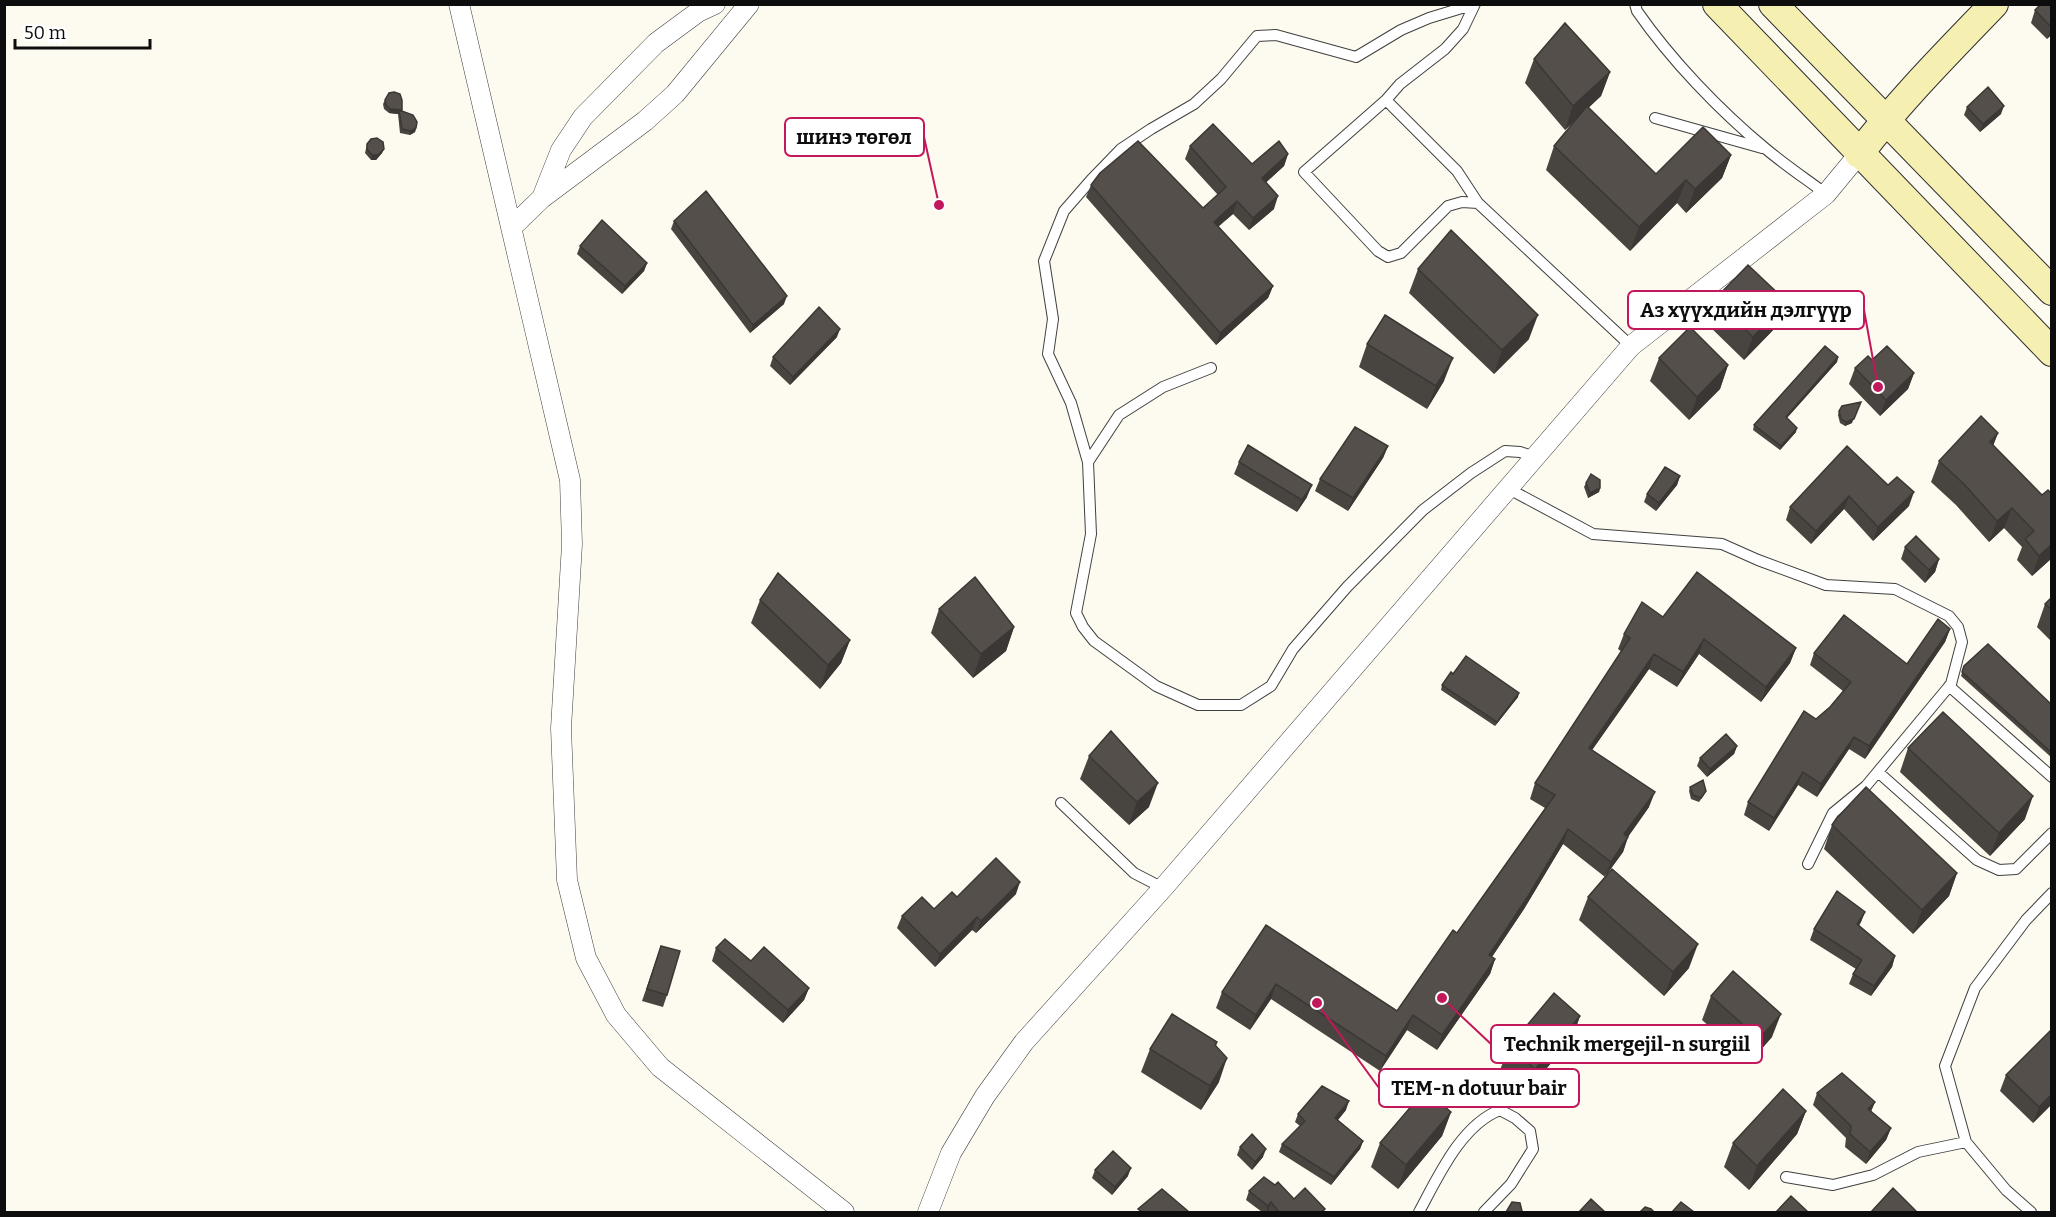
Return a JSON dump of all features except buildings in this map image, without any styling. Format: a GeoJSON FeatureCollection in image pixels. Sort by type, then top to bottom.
{"type":"FeatureCollection","features":[{"type":"Feature","properties":{"kind":"main road"},"geometry":{"type":"LineString","coordinates":[[1717,4],[2052,352]]}},
{"type":"Feature","properties":{"kind":"main road"},"geometry":{"type":"LineString","coordinates":[[1773,4],[2052,291]]}},
{"type":"Feature","properties":{"kind":"main road"},"geometry":{"type":"LineString","coordinates":[[1859,154],[1930,70],[1994,4]]}},
{"type":"Feature","properties":{"kind":"street"},"geometry":{"type":"LineString","coordinates":[[459,4],[570,480],[572,544],[562,739],[567,880],[586,958],[616,1015],[660,1066],[844,1212]]}},
{"type":"Feature","properties":{"kind":"street"},"geometry":{"type":"LineString","coordinates":[[542,198],[561,150],[583,117],[656,42],[698,12],[715,4]]}},
{"type":"Feature","properties":{"kind":"street"},"geometry":{"type":"LineString","coordinates":[[512,227],[542,198],[645,121],[675,94],[749,4]]}},
{"type":"Feature","properties":{"kind":"street"},"geometry":{"type":"LineString","coordinates":[[928,1212],[951,1153],[985,1096],[1018,1051],[1163,888],[1631,346],[1826,194],[1859,154]]}},
{"type":"Feature","properties":{"kind":"lane"},"geometry":{"type":"LineString","coordinates":[[1635,4],[1637,11],[1662,46],[1715,101],[1766,149],[1826,194]]}},
{"type":"Feature","properties":{"kind":"lane"},"geometry":{"type":"LineString","coordinates":[[1474,5],[1463,29],[1445,49],[1400,84],[1386,100],[1304,172],[1378,251],[1389,257],[1401,253],[1448,206],[1462,201],[1478,204]]}},
{"type":"Feature","properties":{"kind":"lane"},"geometry":{"type":"LineString","coordinates":[[1474,5],[1429,18],[1401,30],[1356,57],[1276,35],[1257,36],[1221,79],[1194,104],[1121,149],[1064,211],[1044,261],[1053,319],[1048,354],[1071,403],[1088,462],[1091,534],[1076,613],[1094,641],[1156,686],[1198,705],[1241,705],[1271,686],[1293,649],[1347,586],[1423,510],[1504,451],[1520,452],[1536,458]]}},
{"type":"Feature","properties":{"kind":"lane"},"geometry":{"type":"LineString","coordinates":[[1386,100],[1457,171],[1478,204],[1631,346]]}},
{"type":"Feature","properties":{"kind":"lane"},"geometry":{"type":"LineString","coordinates":[[1655,118],[1766,149]]}},
{"type":"Feature","properties":{"kind":"lane"},"geometry":{"type":"LineString","coordinates":[[1088,462],[1119,415],[1163,387],[1211,368]]}},
{"type":"Feature","properties":{"kind":"lane"},"geometry":{"type":"LineString","coordinates":[[1509,489],[1593,534],[1722,544],[1826,585],[1895,589],[1949,616],[1959,627],[1962,642],[1949,686],[1866,786],[1833,813],[1808,864]]}},
{"type":"Feature","properties":{"kind":"lane"},"geometry":{"type":"LineString","coordinates":[[1949,686],[2052,777]]}},
{"type":"Feature","properties":{"kind":"lane"},"geometry":{"type":"LineString","coordinates":[[1878,772],[1977,860],[1999,870],[2016,869],[2052,833]]}},
{"type":"Feature","properties":{"kind":"lane"},"geometry":{"type":"LineString","coordinates":[[1061,803],[1134,873],[1163,888]]}},
{"type":"Feature","properties":{"kind":"lane"},"geometry":{"type":"LineString","coordinates":[[2031,1212],[2006,1190],[1966,1142],[1945,1066],[1974,988],[2026,920],[2052,893]]}},
{"type":"Feature","properties":{"kind":"lane"},"geometry":{"type":"LineString","coordinates":[[1419,1212],[1461,1139],[1487,1115],[1500,1110],[1515,1118],[1530,1131],[1533,1149],[1511,1184],[1484,1212]]}},
{"type":"Feature","properties":{"kind":"lane"},"geometry":{"type":"LineString","coordinates":[[1786,1177],[1833,1185],[1873,1175],[1918,1152],[1966,1142]]}},
{"type":"Feature","properties":{"kind":"place","name":"шинэ төгөл"},"geometry":{"type":"Point","coordinates":[939,205]}},
{"type":"Feature","properties":{"kind":"place","name":"Аз хүүхдийн дэлгүүр"},"geometry":{"type":"Point","coordinates":[1878,387]}},
{"type":"Feature","properties":{"kind":"place","name":"Technik mergejil-n surgiil"},"geometry":{"type":"Point","coordinates":[1442,998]}},
{"type":"Feature","properties":{"kind":"place","name":"TEM-n dotuur bair"},"geometry":{"type":"Point","coordinates":[1317,1003]}}]}
